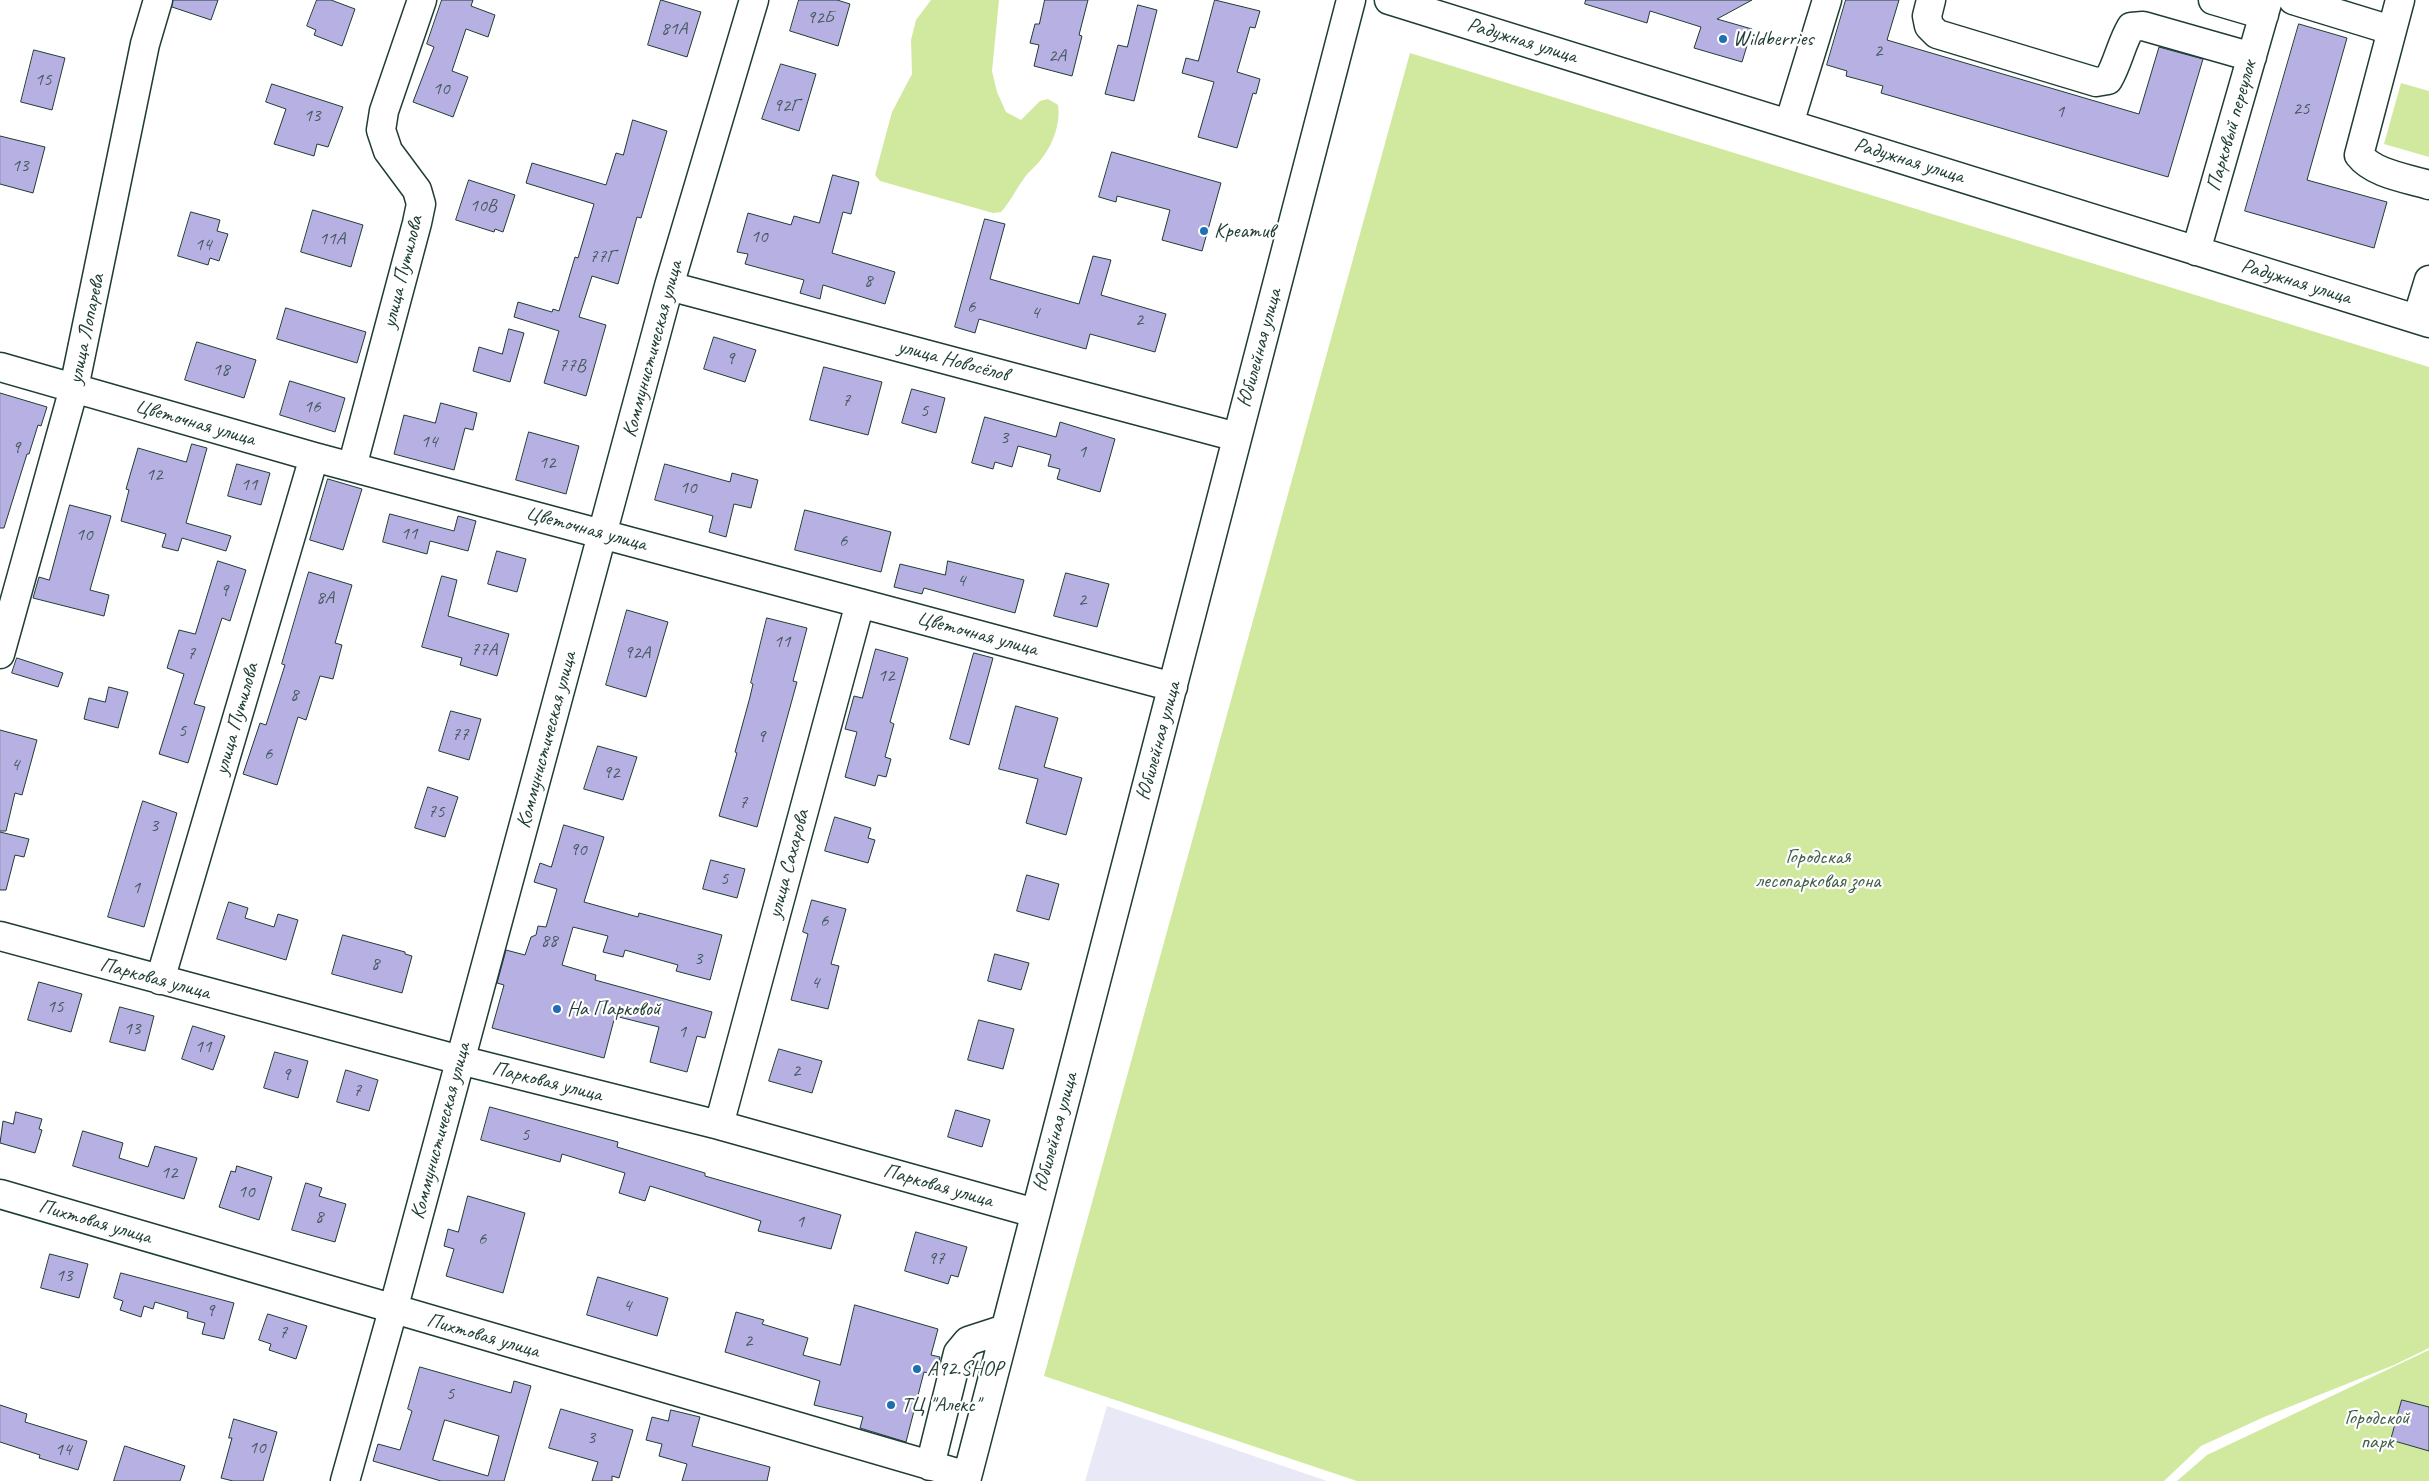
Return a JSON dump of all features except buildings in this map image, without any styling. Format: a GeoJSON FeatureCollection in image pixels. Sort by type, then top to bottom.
{"type":"FeatureCollection","features":[{"type":"Feature","properties":{"kind":"street","name":"улица Лопарева"},"geometry":{"type":"LineString","coordinates":[[0,654],[74,388],[145,44],[158,0]]}},
{"type":"Feature","properties":{"kind":"street","name":"улица Путилова"},"geometry":{"type":"LineString","coordinates":[[352,467],[418,224],[420,204],[417,190],[388,151],[381,130],[384,111],[422,0]]}},
{"type":"Feature","properties":{"kind":"street","name":"Коммунистическая улица"},"geometry":{"type":"LineString","coordinates":[[345,1481],[394,1310],[669,286],[754,0]]}},
{"type":"Feature","properties":{"kind":"street","name":"Юбилейная улица"},"geometry":{"type":"LineString","coordinates":[[967,1479],[1351,0]]}},
{"type":"Feature","properties":{"kind":"street","name":"Радужная улица"},"geometry":{"type":"LineString","coordinates":[[1389,0],[2423,321]]}},
{"type":"Feature","properties":{"kind":"street"},"geometry":{"type":"LineString","coordinates":[[1789,124],[1827,0]]}},
{"type":"Feature","properties":{"kind":"street"},"geometry":{"type":"LineString","coordinates":[[1931,0],[1928,16],[1929,26],[1937,34],[2096,82],[2108,80],[2124,38],[2131,27],[2143,26],[2252,57]]}},
{"type":"Feature","properties":{"kind":"street"},"geometry":{"type":"LineString","coordinates":[[2213,0],[2266,7]]}},
{"type":"Feature","properties":{"kind":"street"},"geometry":{"type":"LineString","coordinates":[[2293,0],[2391,30]]}},
{"type":"Feature","properties":{"kind":"street"},"geometry":{"type":"LineString","coordinates":[[2400,0],[2359,155],[2374,168],[2429,185]]}},
{"type":"Feature","properties":{"kind":"street","name":"Парковый переулок"},"geometry":{"type":"LineString","coordinates":[[2196,251],[2266,7]]}},
{"type":"Feature","properties":{"kind":"street"},"geometry":{"type":"LineString","coordinates":[[2423,321],[2429,280]]}},
{"type":"Feature","properties":{"kind":"street","name":"улица Новосёлов"},"geometry":{"type":"LineString","coordinates":[[669,286],[1237,437]]}},
{"type":"Feature","properties":{"kind":"street","name":"Цветочная улица"},"geometry":{"type":"LineString","coordinates":[[0,367],[314,457],[1173,687]]}},
{"type":"Feature","properties":{"kind":"street","name":"улица Путилова"},"geometry":{"type":"LineString","coordinates":[[160,980],[314,457]]}},
{"type":"Feature","properties":{"kind":"street","name":"улица Сахарова"},"geometry":{"type":"LineString","coordinates":[[719,1125],[860,603]]}},
{"type":"Feature","properties":{"kind":"street","name":"Парковая улица"},"geometry":{"type":"LineString","coordinates":[[0,936],[460,1060],[719,1125],[1035,1213]]}},
{"type":"Feature","properties":{"kind":"street","name":"Пихтовая улица"},"geometry":{"type":"LineString","coordinates":[[0,1194],[930,1466],[967,1479]]}},
{"type":"Feature","properties":{"kind":"street"},"geometry":{"type":"LineString","coordinates":[[930,1466],[958,1352],[968,1341],[1005,1329]]}},
{"type":"Feature","properties":{"kind":"shaded area"},"geometry":{"type":"Polygon","coordinates":[[[1107,1406],[1327,1481],[1085,1481],[1107,1406]]]}},
{"type":"Feature","properties":{"kind":"green space"},"geometry":{"type":"Polygon","coordinates":[[[931,0],[999,0],[992,71],[997,92],[1006,112],[1021,120],[1040,101],[1048,99],[1058,105],[1057,127],[1048,149],[1025,177],[1001,212],[993,213],[880,181],[875,175],[892,112],[912,74],[911,40],[916,20],[931,0]]]}},
{"type":"Feature","properties":{"kind":"green space","name":"Городская лесопарковая зона"},"geometry":{"type":"Polygon","coordinates":[[[1410,53],[2429,367],[2429,1348],[2394,1365],[2264,1417],[2201,1446],[2164,1481],[1357,1481],[1044,1376],[1410,53]]]}},
{"type":"Feature","properties":{"kind":"green space"},"geometry":{"type":"Polygon","coordinates":[[[2401,83],[2429,91],[2429,157],[2384,144],[2401,83]]]}},
{"type":"Feature","properties":{"kind":"green space","name":"Городской парк"},"geometry":{"type":"Polygon","coordinates":[[[2429,1350],[2429,1481],[2177,1481],[2207,1455],[2429,1350]]]}},
{"type":"Feature","properties":{"kind":"place","name":"Wildberries"},"geometry":{"type":"Point","coordinates":[1723,39]}},
{"type":"Feature","properties":{"kind":"place","name":"Креатив"},"geometry":{"type":"Point","coordinates":[1204,231]}},
{"type":"Feature","properties":{"kind":"place","name":"На Парковой"},"geometry":{"type":"Point","coordinates":[557,1009]}},
{"type":"Feature","properties":{"kind":"place","name":"A92.SHOP"},"geometry":{"type":"Point","coordinates":[917,1369]}},
{"type":"Feature","properties":{"kind":"place","name":"ТЦ \"Алекс\""},"geometry":{"type":"Point","coordinates":[891,1405]}}]}
